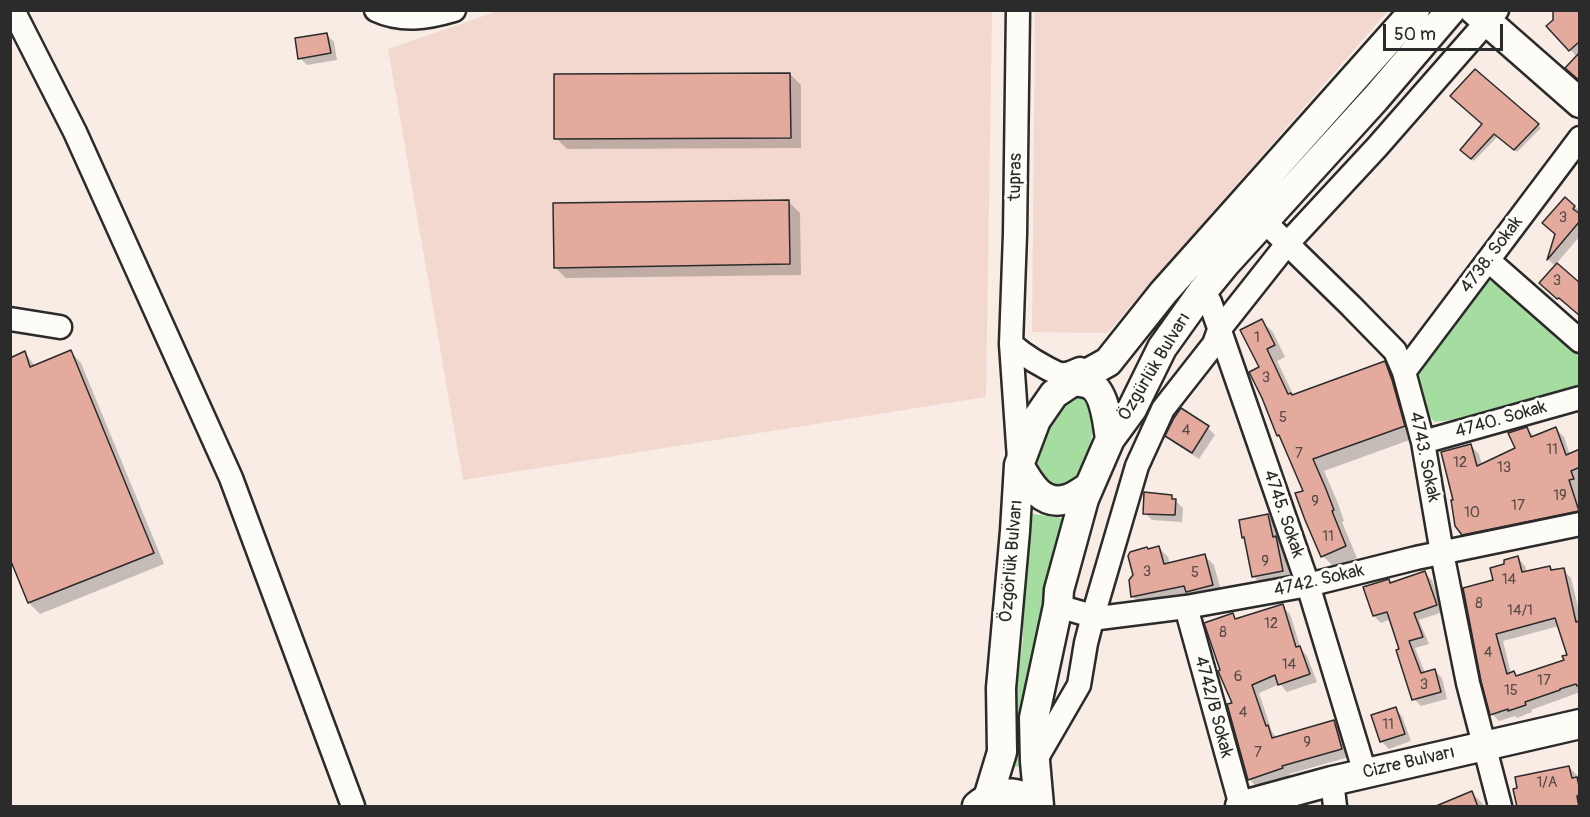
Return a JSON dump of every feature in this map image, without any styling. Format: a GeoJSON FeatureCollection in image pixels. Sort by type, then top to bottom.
{"type":"FeatureCollection","features":[{"type":"Feature","properties":{"kind":"main road","name":"Özgürlük Bulvarı"},"geometry":{"type":"LineString","coordinates":[[1108,362],[1163,293],[1415,10]]}},
{"type":"Feature","properties":{"kind":"main road","name":"Özgürlük Bulvarı"},"geometry":{"type":"LineString","coordinates":[[1039,807],[1034,718],[1058,606],[1059,590],[1084,499],[1110,439],[1132,409],[1162,348],[1202,292],[1375,99],[1451,10]]}},
{"type":"Feature","properties":{"kind":"main road"},"geometry":{"type":"LineString","coordinates":[[1486,15],[1580,104]]}},
{"type":"Feature","properties":{"kind":"main road","name":"Özgörlük Bulvarı"},"geometry":{"type":"LineString","coordinates":[[982,802],[1002,752],[1001,688],[1019,465],[1036,420],[1054,394],[1067,379],[1108,362]]}},
{"type":"Feature","properties":{"kind":"main road"},"geometry":{"type":"LineString","coordinates":[[1067,379],[1090,384],[1099,392],[1108,422],[1110,439]]}},
{"type":"Feature","properties":{"kind":"main road"},"geometry":{"type":"LineString","coordinates":[[1019,465],[1031,486],[1042,496],[1050,499],[1065,500],[1089,488]]}},
{"type":"Feature","properties":{"kind":"main road","name":"Cizre Bulvarı"},"geometry":{"type":"LineString","coordinates":[[1240,806],[1334,794],[1365,773],[1580,724]]}},
{"type":"Feature","properties":{"kind":"main road"},"geometry":{"type":"LineString","coordinates":[[982,802],[999,794],[1010,793],[1021,795],[1039,807]]}},
{"type":"Feature","properties":{"kind":"street"},"geometry":{"type":"LineString","coordinates":[[13,10],[75,132],[231,478],[353,807]]}},
{"type":"Feature","properties":{"kind":"street"},"geometry":{"type":"LineString","coordinates":[[376,10],[386,15],[402,18],[418,18],[454,10]]}},
{"type":"Feature","properties":{"kind":"street","name":"tupras"},"geometry":{"type":"LineString","coordinates":[[1017,10],[1015,234],[1011,344],[1019,465]]}},
{"type":"Feature","properties":{"kind":"street"},"geometry":{"type":"LineString","coordinates":[[1375,99],[1422,108],[1443,93],[1479,50],[1486,15]]}},
{"type":"Feature","properties":{"kind":"street"},"geometry":{"type":"LineString","coordinates":[[1035,761],[1079,685],[1093,616],[1137,466],[1162,409],[1214,344],[1219,330],[1287,244],[1413,106]]}},
{"type":"Feature","properties":{"kind":"street","name":"4738. Sokak"},"geometry":{"type":"LineString","coordinates":[[1404,372],[1580,138]]}},
{"type":"Feature","properties":{"kind":"street","name":"4743. Sokak"},"geometry":{"type":"LineString","coordinates":[[1264,221],[1395,351],[1404,372],[1423,442],[1468,683],[1500,807]]}},
{"type":"Feature","properties":{"kind":"street"},"geometry":{"type":"LineString","coordinates":[[1489,261],[1580,340]]}},
{"type":"Feature","properties":{"kind":"street","name":"4745. Sokak"},"geometry":{"type":"LineString","coordinates":[[1202,292],[1210,302],[1308,585],[1365,773]]}},
{"type":"Feature","properties":{"kind":"street"},"geometry":{"type":"LineString","coordinates":[[10,319],[60,327]]}},
{"type":"Feature","properties":{"kind":"street"},"geometry":{"type":"LineString","coordinates":[[1011,344],[1042,367],[1067,379]]}},
{"type":"Feature","properties":{"kind":"street","name":"4740. Sokak"},"geometry":{"type":"LineString","coordinates":[[1423,442],[1580,398]]}},
{"type":"Feature","properties":{"kind":"street","name":"4742. Sokak"},"geometry":{"type":"LineString","coordinates":[[1058,606],[1099,618],[1186,607],[1308,585],[1416,558],[1580,524]]}},
{"type":"Feature","properties":{"kind":"street","name":"4742/B Sokak"},"geometry":{"type":"LineString","coordinates":[[1186,607],[1240,806]]}},
{"type":"Feature","properties":{"kind":"shaded area"},"geometry":{"type":"Polygon","coordinates":[[[1035,10],[1388,11],[1107,333],[1032,332],[1035,10]]]}},
{"type":"Feature","properties":{"kind":"shaded area"},"geometry":{"type":"Polygon","coordinates":[[[498,11],[992,11],[986,397],[463,480],[388,49],[498,11]]]}},
{"type":"Feature","properties":{"kind":"green space"},"geometry":{"type":"Polygon","coordinates":[[[1489,281],[1498,283],[1579,357],[1579,388],[1452,420],[1435,422],[1424,407],[1414,377],[1483,285],[1489,281]]]}},
{"type":"Feature","properties":{"kind":"green space"},"geometry":{"type":"Polygon","coordinates":[[[1078,394],[1090,396],[1097,417],[1089,447],[1077,474],[1065,488],[1050,490],[1032,463],[1038,439],[1069,397],[1078,394]]]}},
{"type":"Feature","properties":{"kind":"green space"},"geometry":{"type":"Polygon","coordinates":[[[1026,513],[1068,519],[1025,767],[1008,766],[1023,639],[1022,593],[1026,513]]]}},
{"type":"Feature","properties":{"kind":"building"},"geometry":{"type":"Polygon","coordinates":[[[1553,10],[1580,10],[1580,41],[1569,51],[1546,26],[1553,20],[1553,10]]]}},
{"type":"Feature","properties":{"kind":"building"},"geometry":{"type":"Polygon","coordinates":[[[327,33],[331,53],[298,59],[295,38],[327,33]]]}},
{"type":"Feature","properties":{"kind":"building"},"geometry":{"type":"Polygon","coordinates":[[[1580,52],[1580,81],[1565,68],[1580,52]]]}},
{"type":"Feature","properties":{"kind":"building"},"geometry":{"type":"Polygon","coordinates":[[[1475,69],[1539,124],[1514,150],[1494,134],[1471,159],[1460,150],[1482,124],[1450,96],[1475,69]]]}},
{"type":"Feature","properties":{"kind":"building"},"geometry":{"type":"Polygon","coordinates":[[[790,73],[791,138],[554,139],[554,74],[790,73]]]}},
{"type":"Feature","properties":{"kind":"building"},"geometry":{"type":"Polygon","coordinates":[[[1565,197],[1575,206],[1573,209],[1580,214],[1580,221],[1547,260],[1555,234],[1542,223],[1565,197]]]}},
{"type":"Feature","properties":{"kind":"building"},"geometry":{"type":"Polygon","coordinates":[[[789,200],[790,264],[554,268],[553,203],[789,200]]]}},
{"type":"Feature","properties":{"kind":"building"},"geometry":{"type":"Polygon","coordinates":[[[1557,263],[1580,283],[1580,316],[1539,283],[1557,263]]]}},
{"type":"Feature","properties":{"kind":"building"},"geometry":{"type":"Polygon","coordinates":[[[1262,319],[1275,345],[1267,349],[1288,394],[1292,395],[1385,361],[1405,426],[1313,459],[1346,546],[1321,557],[1295,493],[1303,491],[1249,372],[1259,367],[1240,330],[1262,319]]]}},
{"type":"Feature","properties":{"kind":"building"},"geometry":{"type":"Polygon","coordinates":[[[71,350],[154,553],[28,603],[10,559],[10,358],[25,351],[30,367],[71,350]]]}},
{"type":"Feature","properties":{"kind":"building"},"geometry":{"type":"Polygon","coordinates":[[[1181,408],[1209,426],[1192,453],[1165,436],[1181,408]]]}},
{"type":"Feature","properties":{"kind":"building"},"geometry":{"type":"Polygon","coordinates":[[[1527,427],[1531,437],[1556,427],[1566,455],[1580,449],[1580,467],[1571,471],[1574,479],[1569,480],[1579,511],[1462,535],[1455,526],[1451,500],[1453,500],[1441,452],[1471,444],[1477,466],[1515,448],[1508,433],[1527,427]]]}},
{"type":"Feature","properties":{"kind":"building"},"geometry":{"type":"Polygon","coordinates":[[[1144,492],[1172,495],[1172,499],[1176,499],[1175,515],[1143,514],[1144,492]]]}},
{"type":"Feature","properties":{"kind":"building"},"geometry":{"type":"Polygon","coordinates":[[[1268,514],[1273,537],[1276,536],[1283,571],[1252,577],[1239,520],[1268,514]]]}},
{"type":"Feature","properties":{"kind":"building"},"geometry":{"type":"Polygon","coordinates":[[[1159,546],[1164,564],[1205,554],[1213,585],[1186,592],[1184,586],[1131,597],[1129,580],[1133,575],[1128,556],[1130,552],[1159,546]]]}},
{"type":"Feature","properties":{"kind":"building"},"geometry":{"type":"Polygon","coordinates":[[[1518,556],[1522,572],[1550,566],[1551,570],[1564,568],[1576,622],[1580,621],[1580,685],[1560,689],[1525,702],[1526,705],[1490,715],[1463,588],[1493,580],[1490,568],[1504,564],[1504,560],[1518,556]],[[1555,618],[1496,634],[1507,674],[1514,671],[1516,676],[1564,660],[1562,656],[1567,655],[1555,618]]]}},
{"type":"Feature","properties":{"kind":"building"},"geometry":{"type":"Polygon","coordinates":[[[1425,571],[1437,605],[1414,613],[1423,637],[1409,641],[1421,673],[1435,669],[1441,692],[1412,700],[1387,612],[1373,616],[1363,587],[1389,579],[1390,583],[1425,571]]]}},
{"type":"Feature","properties":{"kind":"building"},"geometry":{"type":"Polygon","coordinates":[[[1283,604],[1296,647],[1300,646],[1310,674],[1278,685],[1275,675],[1252,685],[1266,726],[1268,725],[1272,738],[1334,720],[1342,749],[1282,766],[1283,768],[1248,780],[1227,704],[1232,703],[1218,671],[1220,670],[1204,623],[1233,613],[1235,619],[1283,604]]]}},
{"type":"Feature","properties":{"kind":"building"},"geometry":{"type":"Polygon","coordinates":[[[1396,707],[1405,734],[1380,742],[1371,715],[1396,707]]]}},
{"type":"Feature","properties":{"kind":"building"},"geometry":{"type":"Polygon","coordinates":[[[1569,766],[1572,778],[1577,777],[1580,790],[1580,795],[1577,796],[1579,807],[1517,807],[1513,789],[1517,788],[1515,777],[1569,766]]]}},
{"type":"Feature","properties":{"kind":"building"},"geometry":{"type":"Polygon","coordinates":[[[1472,791],[1478,807],[1436,807],[1436,806],[1472,791]]]}}]}
